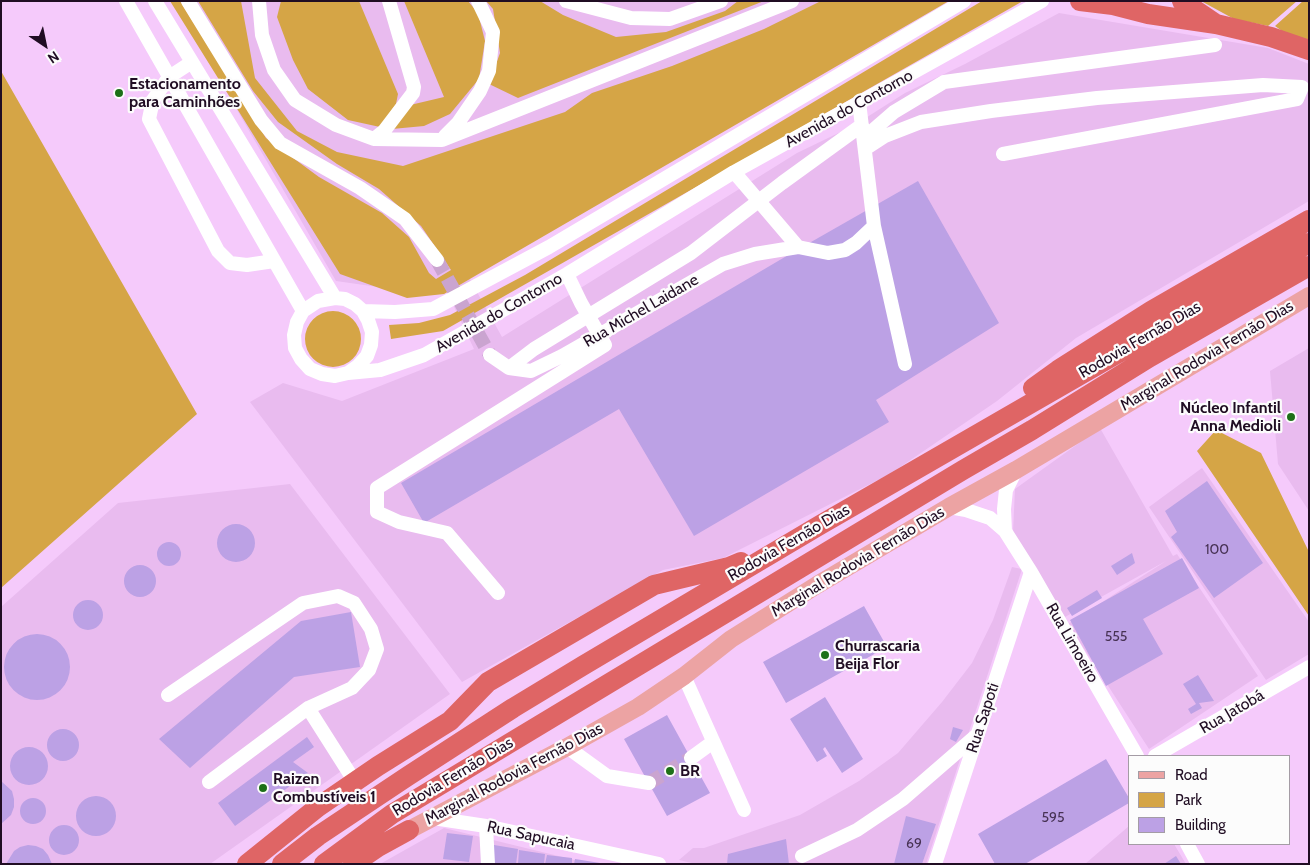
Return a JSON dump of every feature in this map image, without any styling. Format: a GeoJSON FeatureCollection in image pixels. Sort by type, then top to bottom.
{"type":"FeatureCollection","features":[{"type":"Feature","properties":{"kind":"highway"},"geometry":{"type":"LineString","coordinates":[[1080,1],[1113,5],[1148,14],[1216,24],[1271,37],[1309,50]]}},
{"type":"Feature","properties":{"kind":"highway"},"geometry":{"type":"LineString","coordinates":[[1182,1],[1216,24]]}},
{"type":"Feature","properties":{"kind":"highway"},"geometry":{"type":"LineString","coordinates":[[949,450],[1066,365],[1151,311],[1309,220]]}},
{"type":"Feature","properties":{"kind":"highway","name":"Rodovia Fernão Dias"},"geometry":{"type":"LineString","coordinates":[[282,864],[326,831],[513,708],[820,525],[1309,243]]}},
{"type":"Feature","properties":{"kind":"highway","name":"Rodovia Fernão Dias"},"geometry":{"type":"LineString","coordinates":[[324,864],[401,808],[962,470],[1032,430],[1150,357],[1309,266]]}},
{"type":"Feature","properties":{"kind":"highway"},"geometry":{"type":"LineString","coordinates":[[247,864],[318,807],[450,721],[488,682],[654,585],[729,567],[820,525]]}},
{"type":"Feature","properties":{"kind":"highway"},"geometry":{"type":"LineString","coordinates":[[353,864],[378,847],[409,830]]}},
{"type":"Feature","properties":{"kind":"main road","name":"Marginal Rodovia Fernão Dias"},"geometry":{"type":"LineString","coordinates":[[409,830],[567,747],[638,707],[684,676],[731,639],[817,585],[1016,470],[1309,296]]}},
{"type":"Feature","properties":{"kind":"street"},"geometry":{"type":"LineString","coordinates":[[126,1],[303,311],[318,301],[335,298],[345,299],[363,311],[372,332],[371,344],[366,356],[358,366],[348,373]]}},
{"type":"Feature","properties":{"kind":"street"},"geometry":{"type":"LineString","coordinates":[[155,1],[335,298]]}},
{"type":"Feature","properties":{"kind":"street"},"geometry":{"type":"LineString","coordinates":[[188,1],[261,120],[280,143],[360,188],[405,219],[437,260]]}},
{"type":"Feature","properties":{"kind":"street"},"geometry":{"type":"LineString","coordinates":[[259,1],[262,35],[274,70],[295,100],[336,125],[374,139],[442,140],[792,1]]}},
{"type":"Feature","properties":{"kind":"street"},"geometry":{"type":"LineString","coordinates":[[374,139],[395,116],[412,93],[414,87],[389,1]]}},
{"type":"Feature","properties":{"kind":"street"},"geometry":{"type":"LineString","coordinates":[[442,140],[458,123],[480,91],[489,71],[493,32],[478,1]]}},
{"type":"Feature","properties":{"kind":"street"},"geometry":{"type":"LineString","coordinates":[[566,1],[631,18],[670,19],[721,1]]}},
{"type":"Feature","properties":{"kind":"street","name":"Avenida do Contorno"},"geometry":{"type":"LineString","coordinates":[[363,311],[395,312],[433,309],[549,247],[964,1]]}},
{"type":"Feature","properties":{"kind":"street","name":"Avenida do Contorno"},"geometry":{"type":"LineString","coordinates":[[303,311],[296,322],[295,348],[301,360],[310,369],[322,374],[335,376],[380,370],[424,355],[567,274],[734,172],[1042,1]]}},
{"type":"Feature","properties":{"kind":"street"},"geometry":{"type":"LineString","coordinates":[[490,355],[509,368],[534,349],[691,253],[782,183],[863,137],[894,112],[944,82],[1215,45]]}},
{"type":"Feature","properties":{"kind":"street"},"geometry":{"type":"LineString","coordinates":[[192,62],[169,77],[152,100],[149,119],[218,251],[230,263],[247,265],[274,260]]}},
{"type":"Feature","properties":{"kind":"street"},"geometry":{"type":"LineString","coordinates":[[863,137],[885,136],[921,122],[1097,98],[1263,85],[1302,87],[1297,99],[1003,154]]}},
{"type":"Feature","properties":{"kind":"street"},"geometry":{"type":"LineString","coordinates":[[859,102],[874,226],[905,364]]}},
{"type":"Feature","properties":{"kind":"street"},"geometry":{"type":"LineString","coordinates":[[734,172],[798,247],[828,253],[845,250],[856,243],[874,226]]}},
{"type":"Feature","properties":{"kind":"street","name":"Rua Michel Laidane"},"geometry":{"type":"LineString","coordinates":[[509,368],[531,371],[554,360],[723,264],[756,254],[798,247]]}},
{"type":"Feature","properties":{"kind":"street"},"geometry":{"type":"LineString","coordinates":[[498,593],[447,533],[399,522],[377,512],[377,488],[605,346],[567,274]]}},
{"type":"Feature","properties":{"kind":"street"},"geometry":{"type":"LineString","coordinates":[[1005,531],[1004,509],[1006,490],[1016,470]]}},
{"type":"Feature","properties":{"kind":"street","name":"Rua Limoeiro"},"geometry":{"type":"LineString","coordinates":[[950,507],[990,518],[1005,531],[1031,572],[1136,755]]}},
{"type":"Feature","properties":{"kind":"street","name":"Rua Sapoti"},"geometry":{"type":"LineString","coordinates":[[934,864],[1031,572]]}},
{"type":"Feature","properties":{"kind":"street"},"geometry":{"type":"LineString","coordinates":[[168,695],[303,603],[338,596],[354,603],[371,629],[377,649],[368,670],[352,688],[308,708],[209,782]]}},
{"type":"Feature","properties":{"kind":"street","name":"Rua Jatobá"},"geometry":{"type":"LineString","coordinates":[[1157,755],[1309,667]]}},
{"type":"Feature","properties":{"kind":"street"},"geometry":{"type":"LineString","coordinates":[[684,676],[744,810]]}},
{"type":"Feature","properties":{"kind":"street"},"geometry":{"type":"LineString","coordinates":[[308,708],[355,782]]}},
{"type":"Feature","properties":{"kind":"street"},"geometry":{"type":"LineString","coordinates":[[802,856],[857,830],[903,799],[978,734]]}},
{"type":"Feature","properties":{"kind":"street"},"geometry":{"type":"LineString","coordinates":[[691,758],[713,742]]}},
{"type":"Feature","properties":{"kind":"street"},"geometry":{"type":"LineString","coordinates":[[567,747],[607,776],[649,783]]}},
{"type":"Feature","properties":{"kind":"street","name":"Rua Sapucaia"},"geometry":{"type":"LineString","coordinates":[[433,818],[486,826],[659,864]]}},
{"type":"Feature","properties":{"kind":"street"},"geometry":{"type":"LineString","coordinates":[[486,826],[488,864]]}},
{"type":"Feature","properties":{"kind":"street"},"geometry":{"type":"LineString","coordinates":[[368,864],[409,830]]}},
{"type":"Feature","properties":{"kind":"street"},"geometry":{"type":"LineString","coordinates":[[1187,845],[1198,864]]}},
{"type":"Feature","properties":{"kind":"shaded area"},"geometry":{"type":"Polygon","coordinates":[[[174,1],[939,1],[467,274],[502,337],[797,153],[853,126],[905,93],[965,64],[1059,13],[1268,48],[1309,64],[1309,201],[1076,338],[997,401],[890,474],[723,558],[663,570],[462,682],[250,402],[283,383],[342,401],[474,349],[446,290],[434,295],[336,281],[174,1]]]}},
{"type":"Feature","properties":{"kind":"shaded area","name":"Núcleo Infantil Anna Medioli"},"geometry":{"type":"Polygon","coordinates":[[[1309,348],[1309,511],[1278,464],[1270,371],[1309,348]]]}},
{"type":"Feature","properties":{"kind":"shaded area"},"geometry":{"type":"Polygon","coordinates":[[[1100,428],[1173,556],[1177,554],[1258,676],[1149,749],[1068,624],[1166,561],[1065,617],[1013,532],[1015,489],[1100,428]]]}},
{"type":"Feature","properties":{"kind":"shaded area"},"geometry":{"type":"Polygon","coordinates":[[[1202,468],[1309,622],[1309,654],[1266,680],[1149,507],[1202,468]]]}},
{"type":"Feature","properties":{"kind":"shaded area"},"geometry":{"type":"Polygon","coordinates":[[[290,484],[450,694],[210,864],[1,864],[1,607],[118,503],[290,484]]]}},
{"type":"Feature","properties":{"kind":"shaded area"},"geometry":{"type":"Polygon","coordinates":[[[1012,567],[1022,569],[926,864],[696,864],[679,860],[693,848],[704,848],[800,815],[859,781],[898,753],[942,702],[972,663],[993,620],[1012,567]]]}},
{"type":"Feature","properties":{"kind":"shaded area"},"geometry":{"type":"Polygon","coordinates":[[[1128,827],[1128,845],[1175,845],[1186,864],[1085,864],[1128,827]]]}},
{"type":"Feature","properties":{"kind":"shaded area"},"geometry":{"type":"Polygon","coordinates":[[[444,828],[591,864],[380,864],[444,828]]]}},
{"type":"Feature","properties":{"kind":"green space"},"geometry":{"type":"Polygon","coordinates":[[[170,1],[180,1],[266,138],[319,177],[382,213],[409,237],[429,273],[436,279],[451,270],[421,226],[379,189],[337,164],[278,122],[253,91],[198,1],[241,1],[255,78],[297,131],[337,152],[403,166],[565,112],[592,93],[672,66],[764,29],[821,1],[949,1],[444,294],[407,298],[340,274],[170,1]]]}},
{"type":"Feature","properties":{"kind":"green space"},"geometry":{"type":"Polygon","coordinates":[[[281,1],[359,1],[398,94],[396,104],[380,127],[348,120],[308,89],[293,60],[277,17],[281,1]]]}},
{"type":"Feature","properties":{"kind":"green space"},"geometry":{"type":"Polygon","coordinates":[[[404,1],[468,1],[478,13],[485,41],[479,79],[450,114],[424,126],[392,129],[406,106],[444,97],[404,1]]]}},
{"type":"Feature","properties":{"kind":"green space"},"geometry":{"type":"Polygon","coordinates":[[[486,1],[540,1],[563,15],[616,37],[666,32],[725,11],[738,1],[764,1],[518,98],[489,84],[500,53],[493,9],[486,1]]]}},
{"type":"Feature","properties":{"kind":"green space"},"geometry":{"type":"Polygon","coordinates":[[[982,1],[1023,1],[443,331],[391,339],[389,325],[419,323],[450,315],[525,275],[982,1]]]}},
{"type":"Feature","properties":{"kind":"green space"},"geometry":{"type":"Polygon","coordinates":[[[1201,1],[1297,1],[1268,26],[1234,19],[1201,1]]]}},
{"type":"Feature","properties":{"kind":"green space"},"geometry":{"type":"Polygon","coordinates":[[[1303,1],[1309,1],[1309,50],[1275,26],[1303,1]]]}},
{"type":"Feature","properties":{"kind":"green space"},"geometry":{"type":"Polygon","coordinates":[[[1,71],[197,414],[1,588],[1,71]]]}},
{"type":"Feature","properties":{"kind":"green space"},"geometry":{"type":"Polygon","coordinates":[[[327,311],[339,311],[349,315],[357,323],[361,339],[357,355],[349,363],[339,367],[327,367],[317,363],[309,355],[305,345],[305,333],[309,323],[317,315],[327,311]]]}},
{"type":"Feature","properties":{"kind":"green space"},"geometry":{"type":"Polygon","coordinates":[[[1216,430],[1261,453],[1309,552],[1309,616],[1197,451],[1216,430]]]}},
{"type":"Feature","properties":{"kind":"building"},"geometry":{"type":"Polygon","coordinates":[[[918,181],[999,323],[876,400],[889,422],[694,536],[619,409],[424,523],[401,483],[790,254],[918,181]]]}},
{"type":"Feature","properties":{"kind":"building"},"geometry":{"type":"Polygon","coordinates":[[[1207,481],[1263,563],[1214,598],[1171,537],[1177,532],[1165,511],[1207,481]]]}},
{"type":"Feature","properties":{"kind":"building"},"geometry":{"type":"Polygon","coordinates":[[[236,524],[250,529],[255,543],[250,557],[236,562],[222,557],[217,543],[222,529],[236,524]]]}},
{"type":"Feature","properties":{"kind":"building"},"geometry":{"type":"Polygon","coordinates":[[[169,542],[178,545],[181,554],[178,563],[169,566],[160,563],[157,554],[160,545],[169,542]]]}},
{"type":"Feature","properties":{"kind":"building"},"geometry":{"type":"Polygon","coordinates":[[[1132,553],[1135,563],[1117,575],[1111,566],[1132,553]]]}},
{"type":"Feature","properties":{"kind":"building"},"geometry":{"type":"Polygon","coordinates":[[[1182,558],[1199,588],[1143,619],[1163,654],[1106,686],[1070,620],[1182,558]]]}},
{"type":"Feature","properties":{"kind":"building"},"geometry":{"type":"Polygon","coordinates":[[[140,565],[146,566],[151,570],[155,575],[155,587],[151,592],[146,596],[140,597],[134,596],[129,592],[125,587],[124,581],[125,575],[129,570],[134,566],[140,565]]]}},
{"type":"Feature","properties":{"kind":"building"},"geometry":{"type":"Polygon","coordinates":[[[1097,590],[1102,598],[1072,616],[1067,608],[1097,590]]]}},
{"type":"Feature","properties":{"kind":"building"},"geometry":{"type":"Polygon","coordinates":[[[88,600],[99,604],[103,615],[99,626],[88,630],[77,626],[73,615],[77,604],[88,600]]]}},
{"type":"Feature","properties":{"kind":"building","name":"Churrascaria Beija Flor"},"geometry":{"type":"Polygon","coordinates":[[[864,606],[887,647],[786,703],[763,662],[864,606]]]}},
{"type":"Feature","properties":{"kind":"building"},"geometry":{"type":"Polygon","coordinates":[[[351,612],[360,667],[294,677],[190,768],[159,739],[301,621],[351,612]]]}},
{"type":"Feature","properties":{"kind":"building"},"geometry":{"type":"Polygon","coordinates":[[[43,634],[61,643],[68,654],[70,667],[68,680],[61,691],[50,698],[31,700],[13,691],[6,680],[4,661],[13,643],[24,636],[43,634]]]}},
{"type":"Feature","properties":{"kind":"building"},"geometry":{"type":"Polygon","coordinates":[[[1198,675],[1214,701],[1199,703],[1202,708],[1191,714],[1188,709],[1196,704],[1183,684],[1198,675]]]}},
{"type":"Feature","properties":{"kind":"building"},"geometry":{"type":"Polygon","coordinates":[[[825,697],[863,759],[842,773],[825,747],[823,749],[827,756],[817,762],[790,719],[825,697]]]}},
{"type":"Feature","properties":{"kind":"building","name":"BR"},"geometry":{"type":"Polygon","coordinates":[[[667,715],[710,793],[667,816],[624,739],[667,715]]]}},
{"type":"Feature","properties":{"kind":"building"},"geometry":{"type":"Polygon","coordinates":[[[953,727],[963,730],[956,742],[950,739],[953,727]]]}},
{"type":"Feature","properties":{"kind":"building"},"geometry":{"type":"Polygon","coordinates":[[[63,729],[75,733],[79,745],[75,757],[63,761],[51,757],[47,745],[51,733],[63,729]]]}},
{"type":"Feature","properties":{"kind":"building","name":"Raizen Combustíveis 1"},"geometry":{"type":"Polygon","coordinates":[[[307,737],[314,747],[293,762],[308,773],[235,826],[218,803],[307,737]]]}},
{"type":"Feature","properties":{"kind":"building"},"geometry":{"type":"Polygon","coordinates":[[[29,747],[43,752],[48,766],[43,780],[29,785],[15,780],[10,766],[15,752],[29,747]]]}},
{"type":"Feature","properties":{"kind":"building"},"geometry":{"type":"Polygon","coordinates":[[[1106,759],[1128,796],[1128,804],[1025,864],[995,864],[978,834],[1106,759]]]}},
{"type":"Feature","properties":{"kind":"building"},"geometry":{"type":"Polygon","coordinates":[[[1,781],[12,791],[14,807],[11,815],[1,824],[1,781]]]}},
{"type":"Feature","properties":{"kind":"building"},"geometry":{"type":"Polygon","coordinates":[[[96,796],[110,802],[116,816],[110,830],[96,836],[82,830],[76,816],[82,802],[96,796]]]}},
{"type":"Feature","properties":{"kind":"building"},"geometry":{"type":"Polygon","coordinates":[[[33,798],[42,802],[46,811],[42,820],[33,824],[24,820],[20,811],[24,802],[33,798]]]}},
{"type":"Feature","properties":{"kind":"building"},"geometry":{"type":"Polygon","coordinates":[[[906,816],[936,824],[922,864],[894,864],[906,816]]]}},
{"type":"Feature","properties":{"kind":"building"},"geometry":{"type":"Polygon","coordinates":[[[64,825],[75,829],[79,840],[75,851],[64,855],[53,851],[49,840],[53,829],[64,825]]]}},
{"type":"Feature","properties":{"kind":"building"},"geometry":{"type":"Polygon","coordinates":[[[447,833],[473,836],[469,862],[443,859],[447,833]]]}},
{"type":"Feature","properties":{"kind":"building"},"geometry":{"type":"Polygon","coordinates":[[[786,839],[789,864],[727,864],[728,854],[786,839]]]}},
{"type":"Feature","properties":{"kind":"building"},"geometry":{"type":"Polygon","coordinates":[[[28,845],[43,849],[52,864],[6,864],[14,851],[28,845]]]}},
{"type":"Feature","properties":{"kind":"building"},"geometry":{"type":"Polygon","coordinates":[[[494,845],[518,849],[516,864],[491,864],[494,845]]]}},
{"type":"Feature","properties":{"kind":"building"},"geometry":{"type":"Polygon","coordinates":[[[519,850],[545,854],[544,864],[518,864],[519,850]]]}},
{"type":"Feature","properties":{"kind":"building"},"geometry":{"type":"Polygon","coordinates":[[[547,855],[572,858],[572,864],[545,864],[547,855]]]}},
{"type":"Feature","properties":{"kind":"building"},"geometry":{"type":"Polygon","coordinates":[[[1176,856],[1181,864],[1164,864],[1176,856]]]}},
{"type":"Feature","properties":{"kind":"building"},"geometry":{"type":"Polygon","coordinates":[[[575,859],[600,863],[600,864],[574,864],[575,859]]]}},
{"type":"Feature","properties":{"kind":"tunnel"},"geometry":{"type":"LineString","coordinates":[[437,260],[490,355]]}},
{"type":"Feature","properties":{"kind":"tunnel"},"geometry":{"type":"LineString","coordinates":[[649,783],[691,758]]}},
{"type":"Feature","properties":{"kind":"place","name":"Estacionamento para Caminhões"},"geometry":{"type":"Point","coordinates":[119,93]}},
{"type":"Feature","properties":{"kind":"place","name":"Núcleo Infantil Anna Medioli"},"geometry":{"type":"Point","coordinates":[1291,417]}},
{"type":"Feature","properties":{"kind":"place","name":"Churrascaria Beija Flor"},"geometry":{"type":"Point","coordinates":[825,655]}},
{"type":"Feature","properties":{"kind":"place","name":"BR"},"geometry":{"type":"Point","coordinates":[670,771]}},
{"type":"Feature","properties":{"kind":"place","name":"Raizen Combustíveis 1"},"geometry":{"type":"Point","coordinates":[263,788]}}]}
